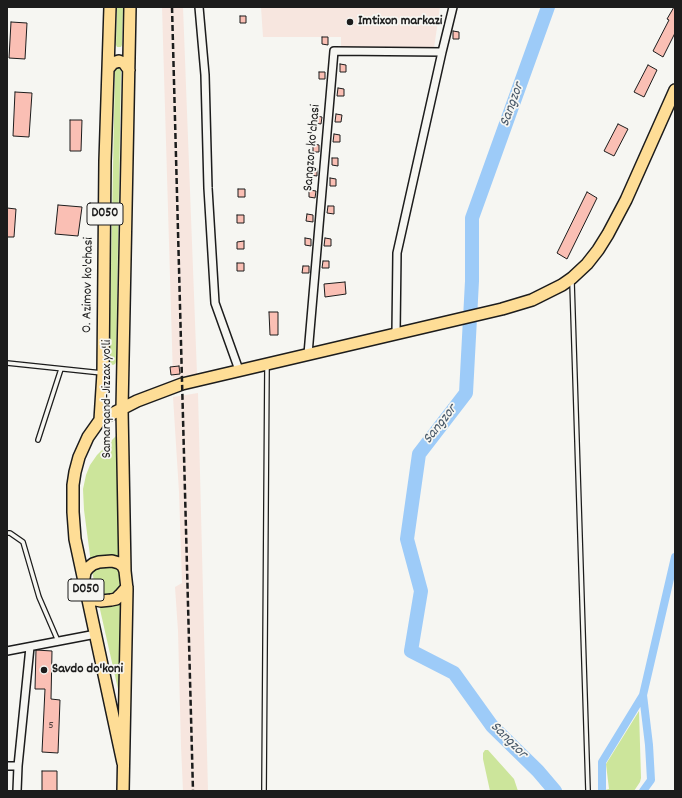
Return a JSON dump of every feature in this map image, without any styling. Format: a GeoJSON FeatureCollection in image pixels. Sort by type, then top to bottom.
{"type":"FeatureCollection","features":[{"type":"Feature","properties":{"kind":"main road","name":"O. Azimov ko'chasi"},"geometry":{"type":"LineString","coordinates":[[100,420],[103,373],[105,161],[110,7]]}},
{"type":"Feature","properties":{"kind":"main road","name":"Samarqand-Jizzax yo'li"},"geometry":{"type":"LineString","coordinates":[[123,791],[127,587],[125,571],[122,409],[130,7]]}},
{"type":"Feature","properties":{"kind":"main road"},"geometry":{"type":"LineString","coordinates":[[108,69],[113,63],[119,61],[124,62],[129,70]]}},
{"type":"Feature","properties":{"kind":"main road"},"geometry":{"type":"LineString","coordinates":[[122,409],[137,400],[182,384],[502,309],[532,300],[552,290],[572,278],[587,264],[598,250],[629,193],[675,90]]}},
{"type":"Feature","properties":{"kind":"main road","name":"D050"},"geometry":{"type":"LineString","coordinates":[[122,409],[100,420],[83,447],[75,472],[73,485],[73,512],[75,539],[123,763]]}},
{"type":"Feature","properties":{"kind":"main road"},"geometry":{"type":"LineString","coordinates":[[84,578],[88,568],[99,562],[112,561],[119,563],[123,566],[125,571]]}},
{"type":"Feature","properties":{"kind":"main road"},"geometry":{"type":"LineString","coordinates":[[87,592],[92,599],[106,601],[116,599],[127,587]]}},
{"type":"Feature","properties":{"kind":"street"},"geometry":{"type":"LineString","coordinates":[[199,7],[206,75],[208,188],[215,303],[239,370]]}},
{"type":"Feature","properties":{"kind":"street"},"geometry":{"type":"LineString","coordinates":[[396,333],[397,253],[453,7]]}},
{"type":"Feature","properties":{"kind":"street","name":"Sangzor ko'chasi"},"geometry":{"type":"LineString","coordinates":[[308,354],[334,52],[442,52]]}},
{"type":"Feature","properties":{"kind":"street"},"geometry":{"type":"LineString","coordinates":[[7,651],[96,634]]}},
{"type":"Feature","properties":{"kind":"street"},"geometry":{"type":"LineString","coordinates":[[17,791],[18,766],[30,647]]}},
{"type":"Feature","properties":{"kind":"street"},"geometry":{"type":"LineString","coordinates":[[7,766],[18,766]]}},
{"type":"Feature","properties":{"kind":"lane"},"geometry":{"type":"LineString","coordinates":[[572,278],[588,790]]}},
{"type":"Feature","properties":{"kind":"lane"},"geometry":{"type":"LineString","coordinates":[[7,363],[103,373]]}},
{"type":"Feature","properties":{"kind":"lane"},"geometry":{"type":"LineString","coordinates":[[264,791],[267,363]]}},
{"type":"Feature","properties":{"kind":"lane"},"geometry":{"type":"LineString","coordinates":[[38,440],[61,369]]}},
{"type":"Feature","properties":{"kind":"lane"},"geometry":{"type":"LineString","coordinates":[[7,532],[23,542],[39,597],[58,641]]}},
{"type":"Feature","properties":{"kind":"shaded area"},"geometry":{"type":"Polygon","coordinates":[[[162,7],[183,7],[197,374],[173,378],[162,7]]]}},
{"type":"Feature","properties":{"kind":"shaded area","name":"Imtixon markazi"},"geometry":{"type":"Polygon","coordinates":[[[261,7],[440,7],[434,48],[341,49],[341,37],[263,37],[261,7]]]}},
{"type":"Feature","properties":{"kind":"shaded area"},"geometry":{"type":"Polygon","coordinates":[[[198,393],[208,791],[183,791],[178,631],[175,587],[182,583],[179,492],[173,397],[198,393]]]}},
{"type":"Feature","properties":{"kind":"green space"},"geometry":{"type":"Polygon","coordinates":[[[117,7],[123,7],[121,47],[117,47],[116,45],[117,7]]]}},
{"type":"Feature","properties":{"kind":"green space"},"geometry":{"type":"Polygon","coordinates":[[[118,68],[121,71],[116,362],[113,365],[109,362],[115,71],[118,68]]]}},
{"type":"Feature","properties":{"kind":"green space"},"geometry":{"type":"Polygon","coordinates":[[[117,435],[120,558],[91,563],[84,510],[83,489],[90,465],[97,455],[117,435]]]}},
{"type":"Feature","properties":{"kind":"green space"},"geometry":{"type":"Polygon","coordinates":[[[116,566],[119,568],[120,590],[113,595],[97,596],[92,571],[101,567],[116,566]]]}},
{"type":"Feature","properties":{"kind":"green space"},"geometry":{"type":"Polygon","coordinates":[[[120,603],[120,689],[118,689],[99,605],[120,603]]]}},
{"type":"Feature","properties":{"kind":"green space"},"geometry":{"type":"Polygon","coordinates":[[[639,711],[640,782],[634,791],[601,791],[609,789],[606,764],[639,711]]]}},
{"type":"Feature","properties":{"kind":"green space"},"geometry":{"type":"Polygon","coordinates":[[[485,750],[488,750],[514,779],[518,791],[490,791],[483,759],[483,753],[485,750]]]}},
{"type":"Feature","properties":{"kind":"building"},"geometry":{"type":"Polygon","coordinates":[[[674,7],[675,33],[663,57],[653,51],[674,7]]]}},
{"type":"Feature","properties":{"kind":"building"},"geometry":{"type":"Polygon","coordinates":[[[240,16],[246,16],[246,23],[240,23],[240,16]]]}},
{"type":"Feature","properties":{"kind":"building"},"geometry":{"type":"Polygon","coordinates":[[[11,22],[27,23],[25,59],[9,58],[11,22]]]}},
{"type":"Feature","properties":{"kind":"building"},"geometry":{"type":"Polygon","coordinates":[[[453,31],[459,32],[459,39],[453,39],[453,31]]]}},
{"type":"Feature","properties":{"kind":"building"},"geometry":{"type":"Polygon","coordinates":[[[322,37],[328,37],[328,45],[322,44],[322,37]]]}},
{"type":"Feature","properties":{"kind":"building"},"geometry":{"type":"Polygon","coordinates":[[[340,64],[346,65],[346,72],[340,72],[340,64]]]}},
{"type":"Feature","properties":{"kind":"building"},"geometry":{"type":"Polygon","coordinates":[[[648,65],[657,70],[644,97],[634,92],[648,65]]]}},
{"type":"Feature","properties":{"kind":"building"},"geometry":{"type":"Polygon","coordinates":[[[319,72],[325,72],[325,79],[319,79],[319,72]]]}},
{"type":"Feature","properties":{"kind":"building"},"geometry":{"type":"Polygon","coordinates":[[[338,88],[344,89],[344,96],[337,96],[338,88]]]}},
{"type":"Feature","properties":{"kind":"building"},"geometry":{"type":"Polygon","coordinates":[[[15,92],[32,93],[29,137],[13,136],[15,92]]]}},
{"type":"Feature","properties":{"kind":"building"},"geometry":{"type":"Polygon","coordinates":[[[336,114],[342,115],[341,122],[335,122],[336,114]]]}},
{"type":"Feature","properties":{"kind":"building"},"geometry":{"type":"Polygon","coordinates":[[[316,116],[322,117],[321,124],[315,123],[316,116]]]}},
{"type":"Feature","properties":{"kind":"building"},"geometry":{"type":"Polygon","coordinates":[[[70,120],[82,120],[81,151],[70,151],[70,120]]]}},
{"type":"Feature","properties":{"kind":"building"},"geometry":{"type":"Polygon","coordinates":[[[618,124],[628,129],[614,156],[604,151],[618,124]]]}},
{"type":"Feature","properties":{"kind":"building"},"geometry":{"type":"Polygon","coordinates":[[[334,134],[340,135],[340,142],[333,142],[334,134]]]}},
{"type":"Feature","properties":{"kind":"building"},"geometry":{"type":"Polygon","coordinates":[[[313,144],[319,145],[319,152],[313,152],[313,144]]]}},
{"type":"Feature","properties":{"kind":"building"},"geometry":{"type":"Polygon","coordinates":[[[332,158],[338,158],[338,166],[332,165],[332,158]]]}},
{"type":"Feature","properties":{"kind":"building"},"geometry":{"type":"Polygon","coordinates":[[[311,168],[317,168],[317,176],[310,175],[311,168]]]}},
{"type":"Feature","properties":{"kind":"building"},"geometry":{"type":"Polygon","coordinates":[[[330,178],[336,179],[336,186],[330,186],[330,178]]]}},
{"type":"Feature","properties":{"kind":"building"},"geometry":{"type":"Polygon","coordinates":[[[238,189],[245,189],[245,197],[238,197],[238,189]]]}},
{"type":"Feature","properties":{"kind":"building"},"geometry":{"type":"Polygon","coordinates":[[[309,190],[316,191],[315,198],[309,197],[309,190]]]}},
{"type":"Feature","properties":{"kind":"building"},"geometry":{"type":"Polygon","coordinates":[[[587,192],[597,198],[567,259],[557,253],[587,192]]]}},
{"type":"Feature","properties":{"kind":"building"},"geometry":{"type":"Polygon","coordinates":[[[58,205],[82,207],[78,236],[55,234],[58,205]]]}},
{"type":"Feature","properties":{"kind":"building"},"geometry":{"type":"Polygon","coordinates":[[[328,206],[334,206],[334,214],[327,213],[328,206]]]}},
{"type":"Feature","properties":{"kind":"building"},"geometry":{"type":"Polygon","coordinates":[[[7,208],[16,209],[14,237],[7,237],[7,208]]]}},
{"type":"Feature","properties":{"kind":"building"},"geometry":{"type":"Polygon","coordinates":[[[307,214],[313,215],[313,222],[306,221],[307,214]]]}},
{"type":"Feature","properties":{"kind":"building"},"geometry":{"type":"Polygon","coordinates":[[[237,215],[244,215],[244,223],[237,223],[237,215]]]}},
{"type":"Feature","properties":{"kind":"building"},"geometry":{"type":"Polygon","coordinates":[[[305,238],[311,239],[311,246],[305,245],[305,238]]]}},
{"type":"Feature","properties":{"kind":"building"},"geometry":{"type":"Polygon","coordinates":[[[325,238],[331,239],[331,246],[324,246],[325,238]]]}},
{"type":"Feature","properties":{"kind":"building"},"geometry":{"type":"Polygon","coordinates":[[[244,241],[244,249],[237,249],[237,242],[244,241]]]}},
{"type":"Feature","properties":{"kind":"building"},"geometry":{"type":"Polygon","coordinates":[[[323,261],[329,261],[329,268],[322,268],[323,261]]]}},
{"type":"Feature","properties":{"kind":"building"},"geometry":{"type":"Polygon","coordinates":[[[237,263],[244,263],[244,271],[237,271],[237,263]]]}},
{"type":"Feature","properties":{"kind":"building"},"geometry":{"type":"Polygon","coordinates":[[[303,266],[309,266],[309,273],[302,273],[303,266]]]}},
{"type":"Feature","properties":{"kind":"building"},"geometry":{"type":"Polygon","coordinates":[[[345,282],[346,294],[325,297],[324,284],[345,282]]]}},
{"type":"Feature","properties":{"kind":"building"},"geometry":{"type":"Polygon","coordinates":[[[269,312],[278,312],[278,335],[270,335],[269,312]]]}},
{"type":"Feature","properties":{"kind":"building"},"geometry":{"type":"Polygon","coordinates":[[[179,366],[180,374],[171,375],[170,367],[179,366]]]}},
{"type":"Feature","properties":{"kind":"building"},"geometry":{"type":"Polygon","coordinates":[[[36,650],[52,651],[51,699],[60,700],[58,753],[42,752],[45,689],[35,689],[36,650]]]}},
{"type":"Feature","properties":{"kind":"building"},"geometry":{"type":"Polygon","coordinates":[[[42,771],[57,771],[57,791],[42,791],[42,771]]]}},
{"type":"Feature","properties":{"kind":"waterway","name":"Sangzor"},"geometry":{"type":"LineString","coordinates":[[548,7],[472,218],[472,281],[466,393],[419,454],[407,539],[421,591],[411,651],[454,673],[492,726],[538,771],[555,791]]}},
{"type":"Feature","properties":{"kind":"waterway"},"geometry":{"type":"LineString","coordinates":[[602,791],[602,762],[643,695],[675,557]]}},
{"type":"Feature","properties":{"kind":"waterway"},"geometry":{"type":"LineString","coordinates":[[643,695],[649,745],[651,780],[643,791]]}},
{"type":"Feature","properties":{"kind":"railway"},"geometry":{"type":"LineString","coordinates":[[172,7],[193,791]]}},
{"type":"Feature","properties":{"kind":"place","name":"Imtixon markazi"},"geometry":{"type":"Point","coordinates":[350,22]}},
{"type":"Feature","properties":{"kind":"place","name":"Savdo do'koni"},"geometry":{"type":"Point","coordinates":[44,670]}}]}
